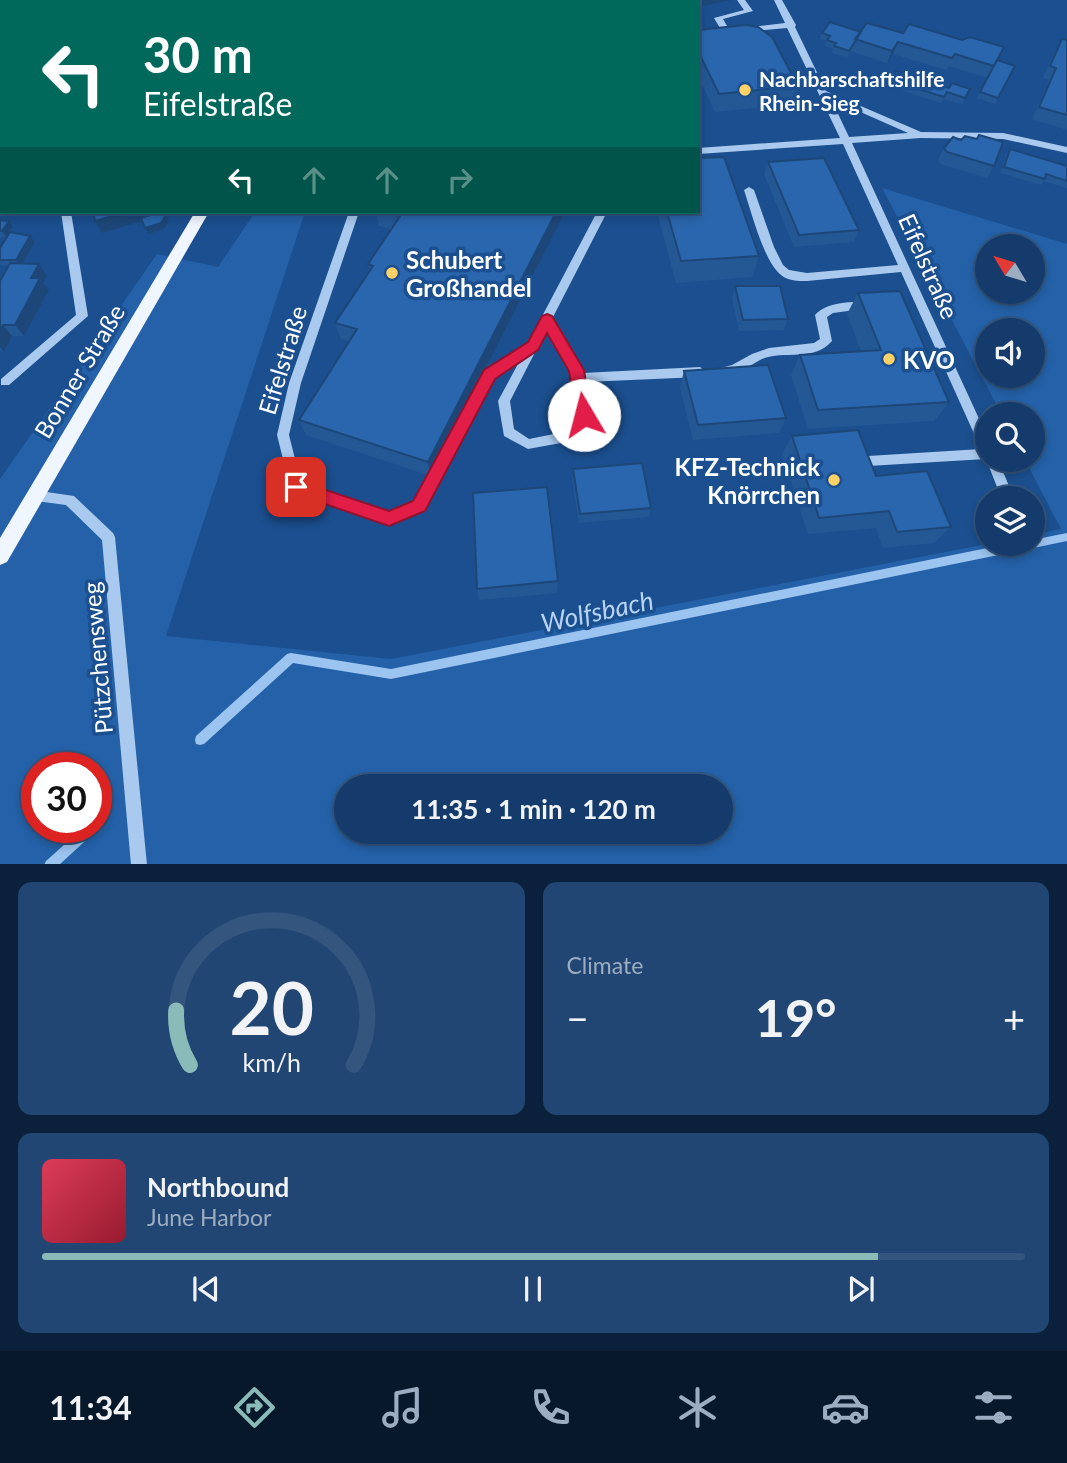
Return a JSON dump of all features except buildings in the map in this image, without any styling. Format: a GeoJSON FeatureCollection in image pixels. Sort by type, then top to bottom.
{"type":"FeatureCollection","features":[{"type":"Feature","properties":{"kind":"main road","name":"Bonner Straße"},"geometry":{"type":"LineString","coordinates":[[0,556],[201,214]]}},
{"type":"Feature","properties":{"kind":"street"},"geometry":{"type":"LineString","coordinates":[[741,0],[749,12],[718,18],[722,32],[792,25]]}},
{"type":"Feature","properties":{"kind":"street","name":"Eifelstraße"},"geometry":{"type":"LineString","coordinates":[[778,0],[846,140],[905,268],[915,303],[975,426]]}},
{"type":"Feature","properties":{"kind":"street"},"geometry":{"type":"LineString","coordinates":[[822,92],[921,135]]}},
{"type":"Feature","properties":{"kind":"street"},"geometry":{"type":"LineString","coordinates":[[700,151],[921,135],[1003,135],[1067,150]]}},
{"type":"Feature","properties":{"kind":"street"},"geometry":{"type":"LineString","coordinates":[[749,190],[775,261],[783,271],[795,277],[905,268]]}},
{"type":"Feature","properties":{"kind":"street"},"geometry":{"type":"LineString","coordinates":[[5,382],[82,316],[66,214]]}},
{"type":"Feature","properties":{"kind":"street","name":"Eifelstraße"},"geometry":{"type":"LineString","coordinates":[[353,214],[296,383],[283,435],[296,487],[389,519],[419,506],[490,375],[533,346]]}},
{"type":"Feature","properties":{"kind":"street","name":"Eifelstraße"},"geometry":{"type":"LineString","coordinates":[[547,320],[577,370],[584,415],[568,437],[528,444],[508,432],[504,401],[601,214]]}},
{"type":"Feature","properties":{"kind":"street"},"geometry":{"type":"LineString","coordinates":[[578,378],[733,371],[761,355],[814,349],[826,341],[821,315],[830,309],[879,304]]}},
{"type":"Feature","properties":{"kind":"street"},"geometry":{"type":"LineString","coordinates":[[868,461],[975,452]]}},
{"type":"Feature","properties":{"kind":"street","name":"Pützchensweg"},"geometry":{"type":"LineString","coordinates":[[33,496],[69,500],[108,537],[139,864]]}},
{"type":"Feature","properties":{"kind":"shaded area"},"geometry":{"type":"Polygon","coordinates":[[[882,188],[1034,234],[975,234],[975,304],[1045,304],[1045,237],[1067,244],[1067,864],[0,864],[0,479],[157,254],[218,267],[254,214],[304,214],[166,636],[391,659],[975,546],[975,556],[1045,556],[1045,532],[1061,529],[1045,498],[1045,486],[1039,486],[1031,472],[1045,472],[1045,402],[995,402],[988,388],[1045,388],[1045,318],[975,318],[975,364],[882,188]]]}},
{"type":"Feature","properties":{"kind":"waterway","name":"Wolfsbach"},"geometry":{"type":"LineString","coordinates":[[1045,541],[1067,537]]}},
{"type":"Feature","properties":{"kind":"waterway","name":"Wolfsbach"},"geometry":{"type":"LineString","coordinates":[[200,740],[291,658],[391,674],[975,555]]}},
{"type":"Feature","properties":{"kind":"waterway","name":"Wolfsbach"},"geometry":{"type":"LineString","coordinates":[[51,864],[74,843]]}},
{"type":"Feature","properties":{"kind":"place","name":"Nachbarschaftshilfe Rhein-Sieg"},"geometry":{"type":"Point","coordinates":[745,90]}},
{"type":"Feature","properties":{"kind":"place","name":"Schubert Großhandel"},"geometry":{"type":"Point","coordinates":[392,273]}},
{"type":"Feature","properties":{"kind":"place","name":"KVO"},"geometry":{"type":"Point","coordinates":[889,359]}},
{"type":"Feature","properties":{"kind":"place","name":"KFZ-Technick Knörrchen"},"geometry":{"type":"Point","coordinates":[834,480]}},
{"type":"Feature","properties":{"kind":"route"},"geometry":{"type":"LineString","coordinates":[[296,487],[389,519],[419,506],[490,375],[533,346],[547,320],[577,370],[584,415]]}}]}
